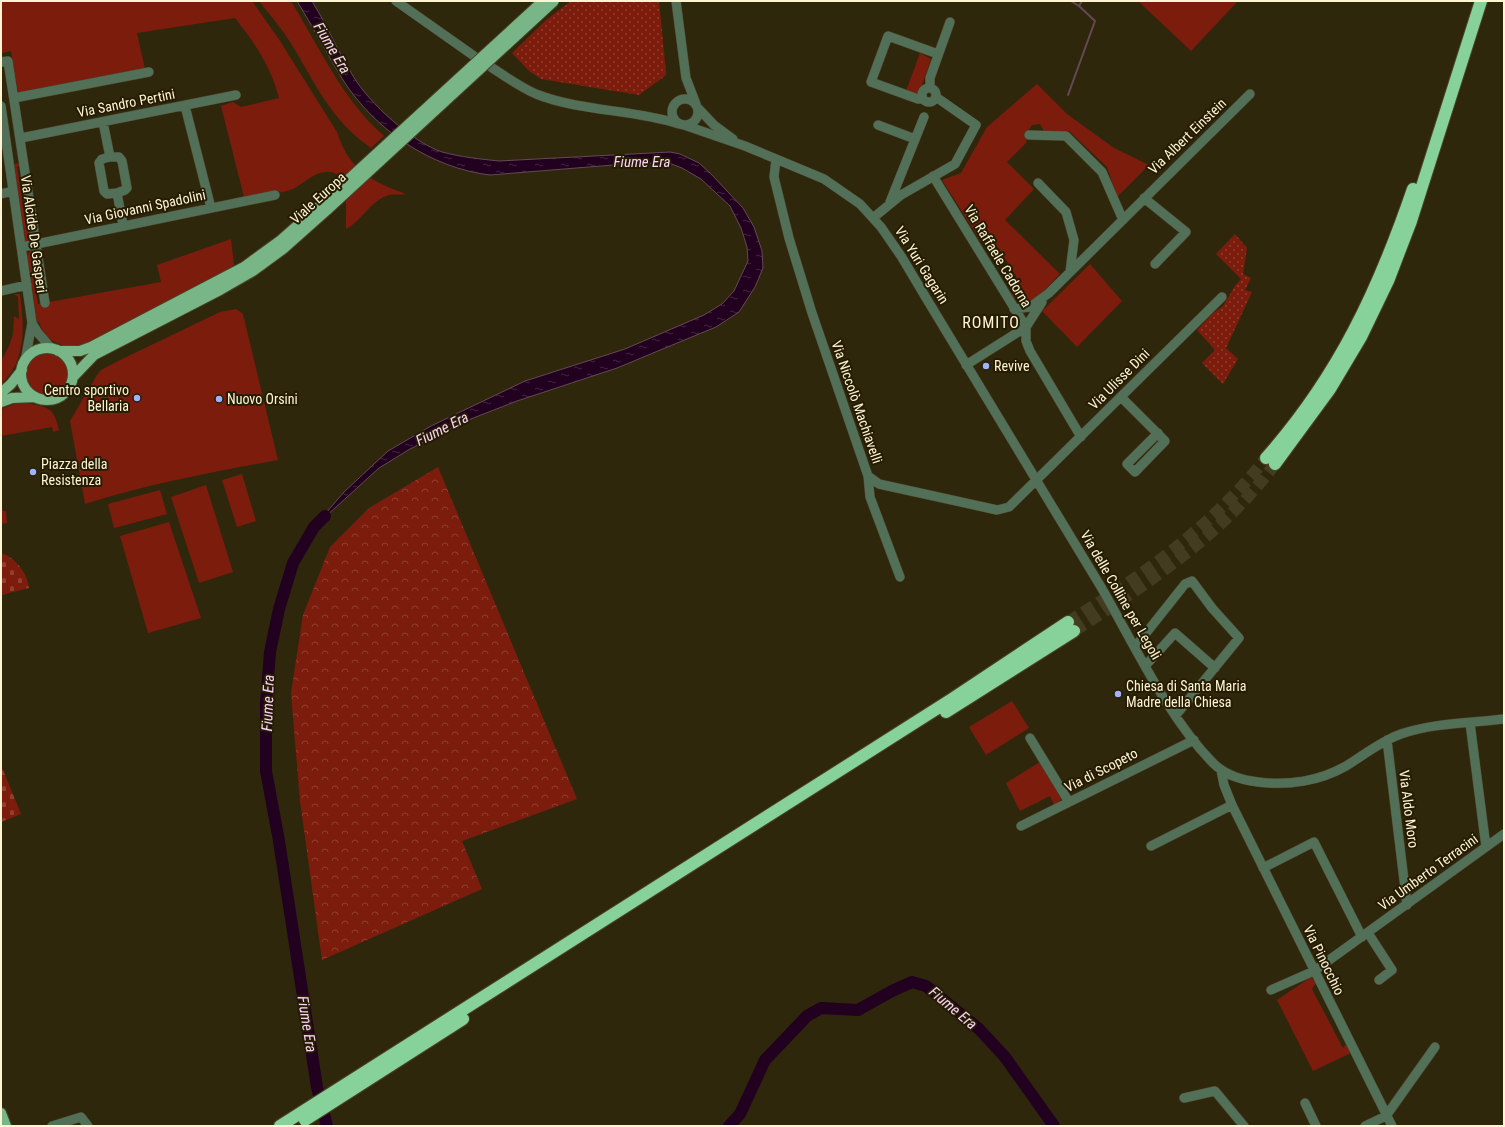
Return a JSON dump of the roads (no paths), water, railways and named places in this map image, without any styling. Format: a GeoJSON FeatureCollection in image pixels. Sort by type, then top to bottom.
{"type":"FeatureCollection","features":[{"type":"Feature","properties":{"kind":"highway"},"geometry":{"type":"LineString","coordinates":[[1473,1],[1416,179],[1375,289],[1364,313],[1331,372],[1271,461],[1317,409],[1347,360],[1388,281],[1411,221],[1481,1]]}},
{"type":"Feature","properties":{"kind":"highway"},"geometry":{"type":"LineString","coordinates":[[295,1126],[439,1030],[1071,627]]}},
{"type":"Feature","properties":{"kind":"highway"},"geometry":{"type":"LineString","coordinates":[[280,1126],[439,1030]]}},
{"type":"Feature","properties":{"kind":"main road","name":"Viale Europa"},"geometry":{"type":"LineString","coordinates":[[1,402],[12,398],[34,397],[48,400],[60,397],[70,388],[74,377],[94,355],[220,290],[253,271],[286,246],[326,205],[543,1]]}},
{"type":"Feature","properties":{"kind":"main road","name":"Viale Europa"},"geometry":{"type":"LineString","coordinates":[[1,393],[11,384],[23,366],[36,351],[54,349],[80,351],[91,348],[222,280],[271,248],[326,205],[554,1]]}},
{"type":"Feature","properties":{"kind":"main road"},"geometry":{"type":"LineString","coordinates":[[54,349],[70,361],[74,377]]}},
{"type":"Feature","properties":{"kind":"main road"},"geometry":{"type":"LineString","coordinates":[[23,366],[24,385],[34,397]]}},
{"type":"Feature","properties":{"kind":"main road"},"geometry":{"type":"LineString","coordinates":[[1,1113],[6,1126]]}},
{"type":"Feature","properties":{"kind":"street"},"geometry":{"type":"LineString","coordinates":[[396,1],[474,56]]}},
{"type":"Feature","properties":{"kind":"street"},"geometry":{"type":"LineString","coordinates":[[676,1],[686,78],[698,112],[695,120],[688,125],[682,125],[672,114],[675,104],[683,92],[686,78]]}},
{"type":"Feature","properties":{"kind":"street"},"geometry":{"type":"LineString","coordinates":[[930,87],[930,78],[950,22]]}},
{"type":"Feature","properties":{"kind":"street"},"geometry":{"type":"LineString","coordinates":[[936,97],[930,102],[871,82],[888,36],[938,54]]}},
{"type":"Feature","properties":{"kind":"street","name":"Via Alcide De Gasperi"},"geometry":{"type":"LineString","coordinates":[[1,62],[8,60],[45,303]]}},
{"type":"Feature","properties":{"kind":"street"},"geometry":{"type":"LineString","coordinates":[[491,67],[526,89],[546,97],[575,104],[649,115],[745,146],[776,159]]}},
{"type":"Feature","properties":{"kind":"street"},"geometry":{"type":"LineString","coordinates":[[14,98],[149,72]]}},
{"type":"Feature","properties":{"kind":"street"},"geometry":{"type":"LineString","coordinates":[[873,218],[890,202],[955,164],[976,124],[936,97],[936,92],[930,87]]}},
{"type":"Feature","properties":{"kind":"street"},"geometry":{"type":"LineString","coordinates":[[923,99],[922,95],[924,90],[930,87]]}},
{"type":"Feature","properties":{"kind":"street","name":"Via Albert Einstein"},"geometry":{"type":"LineString","coordinates":[[1014,309],[1030,307],[1049,293],[1250,94]]}},
{"type":"Feature","properties":{"kind":"street","name":"Via Sandro Pertini"},"geometry":{"type":"LineString","coordinates":[[21,138],[236,95]]}},
{"type":"Feature","properties":{"kind":"street"},"geometry":{"type":"LineString","coordinates":[[649,115],[664,112],[684,98],[692,101],[714,125],[745,146]]}},
{"type":"Feature","properties":{"kind":"street","name":"Via Alcide De Gasperi"},"geometry":{"type":"LineString","coordinates":[[1,106],[32,323],[23,366]]}},
{"type":"Feature","properties":{"kind":"street"},"geometry":{"type":"LineString","coordinates":[[185,106],[211,208]]}},
{"type":"Feature","properties":{"kind":"street"},"geometry":{"type":"LineString","coordinates":[[890,202],[924,117]]}},
{"type":"Feature","properties":{"kind":"street"},"geometry":{"type":"LineString","coordinates":[[103,122],[110,157]]}},
{"type":"Feature","properties":{"kind":"street"},"geometry":{"type":"LineString","coordinates":[[878,125],[915,139]]}},
{"type":"Feature","properties":{"kind":"street"},"geometry":{"type":"LineString","coordinates":[[5,130],[16,131],[21,138],[16,147],[7,149]]}},
{"type":"Feature","properties":{"kind":"street"},"geometry":{"type":"LineString","coordinates":[[1029,135],[1066,136],[1102,172],[1123,220]]}},
{"type":"Feature","properties":{"kind":"street"},"geometry":{"type":"LineString","coordinates":[[110,157],[120,158],[127,188],[116,193],[109,194],[105,192],[99,163],[102,159],[110,157]]}},
{"type":"Feature","properties":{"kind":"street","name":"Via Yuri Gagarin"},"geometry":{"type":"LineString","coordinates":[[776,159],[824,179],[853,198],[873,218],[898,252],[1036,480]]}},
{"type":"Feature","properties":{"kind":"street","name":"Via Niccolò Machiavelli"},"geometry":{"type":"LineString","coordinates":[[776,159],[774,177],[789,238],[812,313],[868,476],[880,484],[997,510],[1006,509],[1014,504],[1036,480]]}},
{"type":"Feature","properties":{"kind":"street","name":"Via Raffaele Cadorna"},"geometry":{"type":"LineString","coordinates":[[933,176],[1026,327],[1026,341],[1030,351],[1080,437]]}},
{"type":"Feature","properties":{"kind":"street"},"geometry":{"type":"LineString","coordinates":[[1038,183],[1066,212],[1074,240],[1070,272]]}},
{"type":"Feature","properties":{"kind":"street"},"geometry":{"type":"LineString","coordinates":[[1,194],[13,191]]}},
{"type":"Feature","properties":{"kind":"street"},"geometry":{"type":"LineString","coordinates":[[116,193],[123,226]]}},
{"type":"Feature","properties":{"kind":"street","name":"Via Giovanni Spadolini"},"geometry":{"type":"LineString","coordinates":[[22,247],[275,195]]}},
{"type":"Feature","properties":{"kind":"street"},"geometry":{"type":"LineString","coordinates":[[1144,198],[1186,232],[1155,264]]}},
{"type":"Feature","properties":{"kind":"street"},"geometry":{"type":"LineString","coordinates":[[1,291],[27,285]]}},
{"type":"Feature","properties":{"kind":"street","name":"Via Albert Einstein"},"geometry":{"type":"LineString","coordinates":[[1026,327],[1049,293]]}},
{"type":"Feature","properties":{"kind":"street","name":"Via Ulisse Dini"},"geometry":{"type":"LineString","coordinates":[[1036,480],[1222,297]]}},
{"type":"Feature","properties":{"kind":"street","name":"Via Alcide De Gasperi"},"geometry":{"type":"LineString","coordinates":[[32,323],[41,338],[54,349]]}},
{"type":"Feature","properties":{"kind":"street"},"geometry":{"type":"LineString","coordinates":[[966,365],[1026,327]]}},
{"type":"Feature","properties":{"kind":"street"},"geometry":{"type":"LineString","coordinates":[[1121,397],[1158,433]]}},
{"type":"Feature","properties":{"kind":"street"},"geometry":{"type":"LineString","coordinates":[[868,476],[870,497],[900,577]]}},
{"type":"Feature","properties":{"kind":"street","name":"Via delle Colline per Legoli"},"geometry":{"type":"LineString","coordinates":[[1036,480],[1176,715],[1194,740],[1221,770],[1237,778],[1258,782],[1290,783],[1311,780],[1338,770],[1387,740],[1422,728],[1504,719]]}},
{"type":"Feature","properties":{"kind":"street"},"geometry":{"type":"LineString","coordinates":[[1135,647],[1185,584],[1192,581],[1212,608],[1239,638],[1176,715]]}},
{"type":"Feature","properties":{"kind":"street"},"geometry":{"type":"LineString","coordinates":[[1146,665],[1175,633],[1215,668]]}},
{"type":"Feature","properties":{"kind":"street"},"geometry":{"type":"LineString","coordinates":[[1470,723],[1486,847]]}},
{"type":"Feature","properties":{"kind":"street"},"geometry":{"type":"LineString","coordinates":[[1030,738],[1069,802]]}},
{"type":"Feature","properties":{"kind":"street","name":"Via di Scopeto"},"geometry":{"type":"LineString","coordinates":[[1021,826],[1194,740]]}},
{"type":"Feature","properties":{"kind":"street","name":"Via Aldo Moro"},"geometry":{"type":"LineString","coordinates":[[1387,740],[1407,905]]}},
{"type":"Feature","properties":{"kind":"street","name":"Via Pinocchio"},"geometry":{"type":"LineString","coordinates":[[1221,770],[1224,785],[1232,805],[1392,1126]]}},
{"type":"Feature","properties":{"kind":"street"},"geometry":{"type":"LineString","coordinates":[[1151,846],[1232,805]]}},
{"type":"Feature","properties":{"kind":"street","name":"Via Umberto Terracini"},"geometry":{"type":"LineString","coordinates":[[1271,990],[1314,971],[1504,834]]}},
{"type":"Feature","properties":{"kind":"street"},"geometry":{"type":"LineString","coordinates":[[1263,868],[1314,842],[1365,935],[1392,970],[1379,980]]}},
{"type":"Feature","properties":{"kind":"street"},"geometry":{"type":"LineString","coordinates":[[1365,1126],[1386,1116],[1435,1047]]}},
{"type":"Feature","properties":{"kind":"street"},"geometry":{"type":"LineString","coordinates":[[1184,1098],[1216,1091],[1244,1126]]}},
{"type":"Feature","properties":{"kind":"street"},"geometry":{"type":"LineString","coordinates":[[1304,1103],[1316,1126]]}},
{"type":"Feature","properties":{"kind":"street"},"geometry":{"type":"LineString","coordinates":[[52,1126],[81,1117],[88,1126]]}},
{"type":"Feature","properties":{"kind":"water"},"geometry":{"type":"Polygon","coordinates":[[[297,1],[312,1],[323,19],[342,58],[360,87],[369,98],[405,131],[430,147],[442,152],[463,157],[499,161],[670,152],[680,154],[699,163],[743,208],[754,227],[762,251],[763,268],[755,287],[739,312],[716,327],[617,368],[517,401],[463,422],[410,449],[379,468],[314,527],[344,492],[388,451],[431,426],[525,381],[625,349],[704,315],[722,304],[734,291],[748,261],[747,247],[741,228],[730,206],[701,179],[682,168],[669,163],[638,163],[490,175],[468,171],[447,164],[406,144],[371,115],[356,98],[343,80],[297,1]]]}},
{"type":"Feature","properties":{"kind":"waterway"},"geometry":{"type":"LineString","coordinates":[[1071,1],[1079,6],[1082,1]]}},
{"type":"Feature","properties":{"kind":"waterway"},"geometry":{"type":"LineString","coordinates":[[1068,95],[1095,21],[1079,6]]}},
{"type":"Feature","properties":{"kind":"waterway","name":"Fiume Era"},"geometry":{"type":"LineString","coordinates":[[325,516],[314,527],[293,563],[279,609],[270,652],[266,704],[266,771],[279,841],[317,1087],[327,1126]]}},
{"type":"Feature","properties":{"kind":"waterway","name":"Fiume Era"},"geometry":{"type":"LineString","coordinates":[[729,1126],[740,1114],[765,1060],[807,1016],[821,1008],[858,1010],[892,991],[912,982],[926,986],[979,1029],[1005,1057],[1054,1126]]}},
{"type":"Feature","properties":{"kind":"tunnel"},"geometry":{"type":"LineString","coordinates":[[1068,622],[1122,587],[1174,549],[1223,506],[1266,458]]}},
{"type":"Feature","properties":{"kind":"tunnel"},"geometry":{"type":"LineString","coordinates":[[1074,631],[1156,576],[1208,535],[1232,513],[1275,464]]}},
{"type":"Feature","properties":{"kind":"place","name":"Revive"},"geometry":{"type":"Point","coordinates":[986,366]}},
{"type":"Feature","properties":{"kind":"place","name":"Centro sportivo Bellaria"},"geometry":{"type":"Point","coordinates":[137,398]}},
{"type":"Feature","properties":{"kind":"place","name":"Nuovo Orsini"},"geometry":{"type":"Point","coordinates":[219,399]}},
{"type":"Feature","properties":{"kind":"place","name":"Piazza della Resistenza"},"geometry":{"type":"Point","coordinates":[33,472]}},
{"type":"Feature","properties":{"kind":"place","name":"Chiesa di Santa Maria Madre della Chiesa"},"geometry":{"type":"Point","coordinates":[1118,694]}},
{"type":"Feature","properties":{"kind":"district","name":"ROMITO"},"geometry":{"type":"Point","coordinates":[991,322]}}]}
